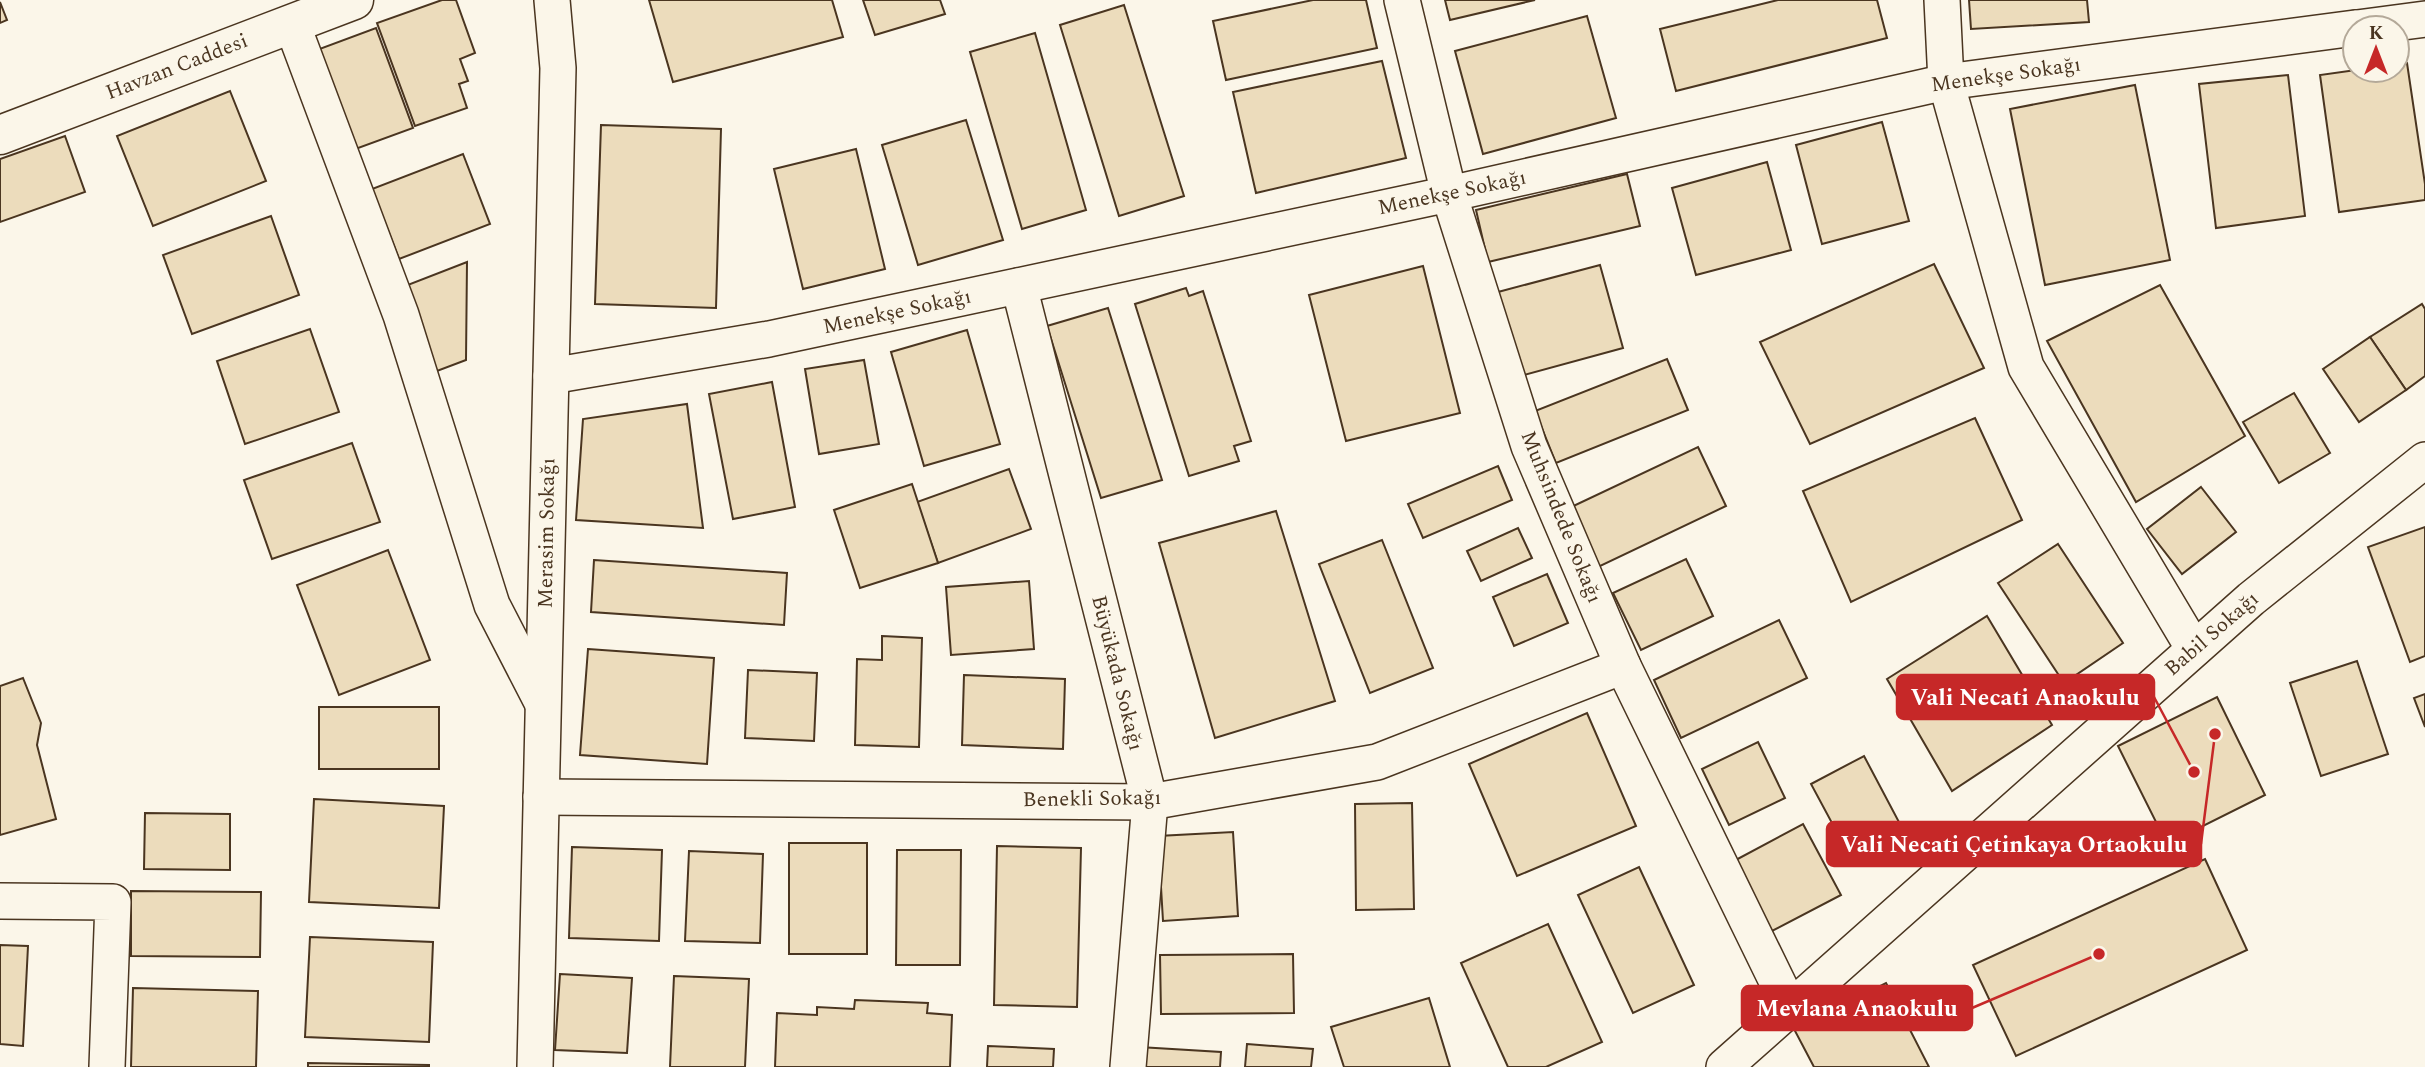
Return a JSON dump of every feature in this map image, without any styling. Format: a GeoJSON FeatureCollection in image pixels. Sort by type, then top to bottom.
{"type":"FeatureCollection","features":[{"type":"Feature","properties":{"kind":"street","name":"Havzan Caddesi"},"geometry":{"type":"LineString","coordinates":[[0,135],[354,0]]}},
{"type":"Feature","properties":{"kind":"street","name":"Merasim Sokağı"},"geometry":{"type":"LineString","coordinates":[[535,1067],[558,68],[552,0]]}},
{"type":"Feature","properties":{"kind":"street","name":"Muhsindede Sokağı"},"geometry":{"type":"LineString","coordinates":[[1402,0],[1449,194],[1529,446],[1623,666],[1790,1008]]}},
{"type":"Feature","properties":{"kind":"street"},"geometry":{"type":"LineString","coordinates":[[1942,0],[1946,82],[2026,367],[2194,649]]}},
{"type":"Feature","properties":{"kind":"street"},"geometry":{"type":"LineString","coordinates":[[292,24],[401,315],[492,605],[543,705]]}},
{"type":"Feature","properties":{"kind":"street","name":"Menekşe Sokağı"},"geometry":{"type":"LineString","coordinates":[[551,376],[769,340],[1449,194],[1946,82],[2341,30]]}},
{"type":"Feature","properties":{"kind":"street","name":"Büyükada Sokağı"},"geometry":{"type":"LineString","coordinates":[[1019,286],[1150,802],[1128,1067]]}},
{"type":"Feature","properties":{"kind":"street","name":"Babil Sokağı"},"geometry":{"type":"LineString","coordinates":[[1724,1067],[2250,599],[2425,460]]}},
{"type":"Feature","properties":{"kind":"street","name":"Benekli Sokağı"},"geometry":{"type":"LineString","coordinates":[[541,797],[1150,802],[1377,762],[1623,666]]}},
{"type":"Feature","properties":{"kind":"street"},"geometry":{"type":"LineString","coordinates":[[0,901],[113,902],[107,1067]]}},
{"type":"Feature","properties":{"kind":"building"},"geometry":{"type":"Polygon","coordinates":[[[442,0],[456,0],[475,53],[460,59],[468,81],[459,84],[467,108],[415,126],[377,23],[442,0]]]}},
{"type":"Feature","properties":{"kind":"building"},"geometry":{"type":"Polygon","coordinates":[[[649,0],[832,0],[843,37],[673,82],[649,0]]]}},
{"type":"Feature","properties":{"kind":"building"},"geometry":{"type":"Polygon","coordinates":[[[863,0],[940,0],[945,14],[875,35],[863,0]]]}},
{"type":"Feature","properties":{"kind":"building"},"geometry":{"type":"Polygon","coordinates":[[[1313,0],[1366,0],[1377,48],[1226,80],[1213,21],[1313,0]]]}},
{"type":"Feature","properties":{"kind":"building"},"geometry":{"type":"Polygon","coordinates":[[[1445,0],[1535,0],[1450,20],[1445,0]]]}},
{"type":"Feature","properties":{"kind":"building"},"geometry":{"type":"Polygon","coordinates":[[[1778,0],[1877,0],[1887,38],[1676,91],[1660,29],[1778,0]]]}},
{"type":"Feature","properties":{"kind":"building"},"geometry":{"type":"Polygon","coordinates":[[[1969,0],[2087,0],[2089,22],[1971,29],[1969,0]]]}},
{"type":"Feature","properties":{"kind":"building"},"geometry":{"type":"Polygon","coordinates":[[[0,2],[7,20],[0,23],[0,2]]]}},
{"type":"Feature","properties":{"kind":"building"},"geometry":{"type":"Polygon","coordinates":[[[1124,5],[1184,196],[1119,216],[1060,25],[1124,5]]]}},
{"type":"Feature","properties":{"kind":"building"},"geometry":{"type":"Polygon","coordinates":[[[1587,16],[1616,118],[1483,154],[1455,51],[1587,16]]]}},
{"type":"Feature","properties":{"kind":"building"},"geometry":{"type":"Polygon","coordinates":[[[376,28],[413,128],[350,151],[314,51],[376,28]]]}},
{"type":"Feature","properties":{"kind":"building"},"geometry":{"type":"Polygon","coordinates":[[[1035,33],[1086,210],[1022,229],[970,52],[1035,33]]]}},
{"type":"Feature","properties":{"kind":"building"},"geometry":{"type":"Polygon","coordinates":[[[1382,61],[1406,158],[1256,193],[1233,92],[1382,61]]]}},
{"type":"Feature","properties":{"kind":"building"},"geometry":{"type":"Polygon","coordinates":[[[2341,72],[2341,84],[2410,84],[2425,200],[2339,212],[2320,75],[2341,72]]]}},
{"type":"Feature","properties":{"kind":"building"},"geometry":{"type":"Polygon","coordinates":[[[2288,75],[2305,216],[2216,228],[2199,84],[2288,75]]]}},
{"type":"Feature","properties":{"kind":"building"},"geometry":{"type":"Polygon","coordinates":[[[2135,85],[2170,260],[2045,285],[2010,109],[2135,85]]]}},
{"type":"Feature","properties":{"kind":"building"},"geometry":{"type":"Polygon","coordinates":[[[230,91],[266,181],[153,226],[117,136],[230,91]]]}},
{"type":"Feature","properties":{"kind":"building"},"geometry":{"type":"Polygon","coordinates":[[[966,120],[1003,240],[918,265],[882,145],[966,120]]]}},
{"type":"Feature","properties":{"kind":"building"},"geometry":{"type":"Polygon","coordinates":[[[1882,122],[1909,221],[1822,244],[1796,145],[1882,122]]]}},
{"type":"Feature","properties":{"kind":"building"},"geometry":{"type":"Polygon","coordinates":[[[601,125],[721,129],[716,308],[595,304],[601,125]]]}},
{"type":"Feature","properties":{"kind":"building"},"geometry":{"type":"Polygon","coordinates":[[[65,136],[85,192],[0,222],[0,159],[65,136]]]}},
{"type":"Feature","properties":{"kind":"building"},"geometry":{"type":"Polygon","coordinates":[[[856,149],[885,269],[803,289],[774,169],[856,149]]]}},
{"type":"Feature","properties":{"kind":"building"},"geometry":{"type":"Polygon","coordinates":[[[463,154],[490,224],[399,259],[372,189],[463,154]]]}},
{"type":"Feature","properties":{"kind":"building"},"geometry":{"type":"Polygon","coordinates":[[[1767,162],[1791,250],[1696,275],[1672,188],[1767,162]]]}},
{"type":"Feature","properties":{"kind":"building"},"geometry":{"type":"Polygon","coordinates":[[[1627,174],[1640,226],[1488,262],[1476,210],[1627,174]]]}},
{"type":"Feature","properties":{"kind":"building"},"geometry":{"type":"Polygon","coordinates":[[[271,216],[299,295],[192,334],[163,255],[271,216]]]}},
{"type":"Feature","properties":{"kind":"building"},"geometry":{"type":"Polygon","coordinates":[[[467,262],[466,360],[437,371],[405,286],[467,262]]]}},
{"type":"Feature","properties":{"kind":"building"},"geometry":{"type":"Polygon","coordinates":[[[1934,264],[1984,368],[1810,444],[1760,342],[1934,264]]]}},
{"type":"Feature","properties":{"kind":"building"},"geometry":{"type":"Polygon","coordinates":[[[1600,265],[1623,348],[1520,376],[1498,292],[1600,265]]]}},
{"type":"Feature","properties":{"kind":"building"},"geometry":{"type":"Polygon","coordinates":[[[1423,266],[1460,413],[1346,441],[1309,295],[1423,266]]]}},
{"type":"Feature","properties":{"kind":"building"},"geometry":{"type":"Polygon","coordinates":[[[2160,285],[2245,436],[2136,502],[2047,341],[2160,285]]]}},
{"type":"Feature","properties":{"kind":"building"},"geometry":{"type":"Polygon","coordinates":[[[1186,288],[1189,296],[1203,291],[1251,441],[1234,446],[1239,461],[1189,476],[1135,304],[1186,288]]]}},
{"type":"Feature","properties":{"kind":"building"},"geometry":{"type":"Polygon","coordinates":[[[2422,304],[2425,309],[2425,376],[2406,390],[2370,337],[2422,304]]]}},
{"type":"Feature","properties":{"kind":"building"},"geometry":{"type":"Polygon","coordinates":[[[1108,308],[1162,480],[1101,498],[1047,326],[1108,308]]]}},
{"type":"Feature","properties":{"kind":"building"},"geometry":{"type":"Polygon","coordinates":[[[310,329],[339,412],[245,444],[217,361],[310,329]]]}},
{"type":"Feature","properties":{"kind":"building"},"geometry":{"type":"Polygon","coordinates":[[[967,330],[1000,444],[924,466],[891,352],[967,330]]]}},
{"type":"Feature","properties":{"kind":"building"},"geometry":{"type":"Polygon","coordinates":[[[2370,337],[2406,390],[2359,422],[2323,369],[2370,337]]]}},
{"type":"Feature","properties":{"kind":"building"},"geometry":{"type":"Polygon","coordinates":[[[1667,359],[1688,410],[1556,463],[1535,411],[1667,359]]]}},
{"type":"Feature","properties":{"kind":"building"},"geometry":{"type":"Polygon","coordinates":[[[864,360],[879,444],[819,454],[805,369],[864,360]]]}},
{"type":"Feature","properties":{"kind":"building"},"geometry":{"type":"Polygon","coordinates":[[[772,382],[795,507],[733,519],[709,394],[772,382]]]}},
{"type":"Feature","properties":{"kind":"building"},"geometry":{"type":"Polygon","coordinates":[[[2294,393],[2330,453],[2279,483],[2243,422],[2294,393]]]}},
{"type":"Feature","properties":{"kind":"building"},"geometry":{"type":"Polygon","coordinates":[[[687,404],[703,528],[576,520],[583,419],[687,404]]]}},
{"type":"Feature","properties":{"kind":"building"},"geometry":{"type":"Polygon","coordinates":[[[1975,418],[2022,520],[1851,602],[1803,491],[1975,418]]]}},
{"type":"Feature","properties":{"kind":"building"},"geometry":{"type":"Polygon","coordinates":[[[352,443],[380,522],[272,559],[244,480],[352,443]]]}},
{"type":"Feature","properties":{"kind":"building"},"geometry":{"type":"Polygon","coordinates":[[[1698,447],[1726,506],[1596,568],[1567,509],[1698,447]]]}},
{"type":"Feature","properties":{"kind":"building"},"geometry":{"type":"Polygon","coordinates":[[[1498,466],[1512,500],[1423,538],[1408,504],[1498,466]]]}},
{"type":"Feature","properties":{"kind":"building"},"geometry":{"type":"Polygon","coordinates":[[[1009,469],[1031,529],[938,563],[917,502],[1009,469]]]}},
{"type":"Feature","properties":{"kind":"building"},"geometry":{"type":"Polygon","coordinates":[[[912,484],[938,563],[860,588],[834,510],[912,484]]]}},
{"type":"Feature","properties":{"kind":"building"},"geometry":{"type":"Polygon","coordinates":[[[2201,487],[2236,532],[2182,574],[2147,529],[2201,487]]]}},
{"type":"Feature","properties":{"kind":"building"},"geometry":{"type":"Polygon","coordinates":[[[1276,511],[1335,701],[1215,738],[1159,543],[1276,511]]]}},
{"type":"Feature","properties":{"kind":"building"},"geometry":{"type":"Polygon","coordinates":[[[2425,527],[2425,656],[2410,662],[2368,547],[2425,527]]]}},
{"type":"Feature","properties":{"kind":"building"},"geometry":{"type":"Polygon","coordinates":[[[1518,528],[1532,558],[1481,581],[1467,551],[1518,528]]]}},
{"type":"Feature","properties":{"kind":"building"},"geometry":{"type":"Polygon","coordinates":[[[1382,540],[1433,668],[1370,693],[1319,564],[1382,540]]]}},
{"type":"Feature","properties":{"kind":"building"},"geometry":{"type":"Polygon","coordinates":[[[2058,544],[2123,643],[2064,683],[1998,583],[2058,544]]]}},
{"type":"Feature","properties":{"kind":"building"},"geometry":{"type":"Polygon","coordinates":[[[388,550],[430,660],[339,695],[297,585],[388,550]]]}},
{"type":"Feature","properties":{"kind":"building"},"geometry":{"type":"Polygon","coordinates":[[[1686,559],[1713,616],[1641,650],[1613,593],[1686,559]]]}},
{"type":"Feature","properties":{"kind":"building"},"geometry":{"type":"Polygon","coordinates":[[[594,560],[787,573],[784,625],[591,612],[594,560]]]}},
{"type":"Feature","properties":{"kind":"building"},"geometry":{"type":"Polygon","coordinates":[[[1547,574],[1568,623],[1514,646],[1493,597],[1547,574]]]}},
{"type":"Feature","properties":{"kind":"building"},"geometry":{"type":"Polygon","coordinates":[[[1029,581],[1034,649],[951,655],[946,587],[1029,581]]]}},
{"type":"Feature","properties":{"kind":"building"},"geometry":{"type":"Polygon","coordinates":[[[1987,616],[2052,725],[1952,791],[1887,679],[1987,616]]]}},
{"type":"Feature","properties":{"kind":"building"},"geometry":{"type":"Polygon","coordinates":[[[1779,620],[1807,678],[1681,738],[1654,680],[1779,620]]]}},
{"type":"Feature","properties":{"kind":"building"},"geometry":{"type":"Polygon","coordinates":[[[882,636],[922,638],[919,747],[855,745],[857,659],[882,660],[882,636]]]}},
{"type":"Feature","properties":{"kind":"building"},"geometry":{"type":"Polygon","coordinates":[[[588,649],[714,658],[707,764],[580,755],[588,649]]]}},
{"type":"Feature","properties":{"kind":"building"},"geometry":{"type":"Polygon","coordinates":[[[2357,661],[2388,754],[2321,776],[2290,683],[2357,661]]]}},
{"type":"Feature","properties":{"kind":"building"},"geometry":{"type":"Polygon","coordinates":[[[748,670],[817,673],[814,741],[745,738],[748,670]]]}},
{"type":"Feature","properties":{"kind":"building"},"geometry":{"type":"Polygon","coordinates":[[[964,675],[1065,679],[1063,749],[962,745],[964,675]]]}},
{"type":"Feature","properties":{"kind":"building"},"geometry":{"type":"Polygon","coordinates":[[[23,678],[41,723],[37,745],[56,819],[0,835],[0,686],[23,678]]]}},
{"type":"Feature","properties":{"kind":"building"},"geometry":{"type":"Polygon","coordinates":[[[2425,694],[2425,727],[2414,698],[2425,694]]]}},
{"type":"Feature","properties":{"kind":"building"},"geometry":{"type":"Polygon","coordinates":[[[2217,697],[2265,795],[2167,844],[2118,746],[2217,697]]]}},
{"type":"Feature","properties":{"kind":"building"},"geometry":{"type":"Polygon","coordinates":[[[319,707],[439,707],[439,769],[319,769],[319,707]]]}},
{"type":"Feature","properties":{"kind":"building"},"geometry":{"type":"Polygon","coordinates":[[[1587,713],[1636,826],[1517,876],[1469,764],[1587,713]]]}},
{"type":"Feature","properties":{"kind":"building"},"geometry":{"type":"Polygon","coordinates":[[[1758,742],[1785,798],[1729,825],[1702,769],[1758,742]]]}},
{"type":"Feature","properties":{"kind":"building"},"geometry":{"type":"Polygon","coordinates":[[[1864,756],[1900,824],[1847,851],[1811,784],[1864,756]]]}},
{"type":"Feature","properties":{"kind":"building"},"geometry":{"type":"Polygon","coordinates":[[[314,799],[444,806],[439,908],[309,902],[314,799]]]}},
{"type":"Feature","properties":{"kind":"building"},"geometry":{"type":"Polygon","coordinates":[[[1412,803],[1414,909],[1356,910],[1355,804],[1412,803]]]}},
{"type":"Feature","properties":{"kind":"building"},"geometry":{"type":"Polygon","coordinates":[[[145,813],[230,814],[230,870],[144,869],[145,813]]]}},
{"type":"Feature","properties":{"kind":"building"},"geometry":{"type":"Polygon","coordinates":[[[1803,824],[1841,895],[1770,932],[1732,862],[1803,824]]]}},
{"type":"Feature","properties":{"kind":"building"},"geometry":{"type":"Polygon","coordinates":[[[1233,832],[1238,916],[1163,921],[1158,836],[1233,832]]]}},
{"type":"Feature","properties":{"kind":"building"},"geometry":{"type":"Polygon","coordinates":[[[789,843],[867,843],[867,954],[789,954],[789,843]]]}},
{"type":"Feature","properties":{"kind":"building"},"geometry":{"type":"Polygon","coordinates":[[[997,846],[1081,848],[1077,1007],[994,1005],[997,846]]]}},
{"type":"Feature","properties":{"kind":"building"},"geometry":{"type":"Polygon","coordinates":[[[572,847],[662,850],[659,941],[569,938],[572,847]]]}},
{"type":"Feature","properties":{"kind":"building"},"geometry":{"type":"Polygon","coordinates":[[[897,850],[961,850],[960,965],[896,965],[897,850]]]}},
{"type":"Feature","properties":{"kind":"building"},"geometry":{"type":"Polygon","coordinates":[[[689,851],[763,854],[760,943],[685,941],[689,851]]]}},
{"type":"Feature","properties":{"kind":"building"},"geometry":{"type":"Polygon","coordinates":[[[2205,859],[2247,950],[2016,1056],[1973,965],[2205,859]]]}},
{"type":"Feature","properties":{"kind":"building"},"geometry":{"type":"Polygon","coordinates":[[[1639,867],[1694,985],[1633,1013],[1578,895],[1639,867]]]}},
{"type":"Feature","properties":{"kind":"building"},"geometry":{"type":"Polygon","coordinates":[[[131,891],[261,892],[260,957],[131,956],[131,891]]]}},
{"type":"Feature","properties":{"kind":"building"},"geometry":{"type":"Polygon","coordinates":[[[1548,924],[1602,1042],[1546,1067],[1508,1067],[1461,963],[1548,924]]]}},
{"type":"Feature","properties":{"kind":"building"},"geometry":{"type":"Polygon","coordinates":[[[310,937],[433,942],[429,1042],[305,1037],[310,937]]]}},
{"type":"Feature","properties":{"kind":"building"},"geometry":{"type":"Polygon","coordinates":[[[0,945],[28,946],[23,1046],[0,1044],[0,945]]]}},
{"type":"Feature","properties":{"kind":"building"},"geometry":{"type":"Polygon","coordinates":[[[1293,954],[1294,1013],[1161,1014],[1160,955],[1293,954]]]}},
{"type":"Feature","properties":{"kind":"building"},"geometry":{"type":"Polygon","coordinates":[[[560,974],[632,978],[627,1053],[555,1050],[560,974]]]}},
{"type":"Feature","properties":{"kind":"building"},"geometry":{"type":"Polygon","coordinates":[[[674,976],[749,979],[745,1067],[670,1067],[674,976]]]}},
{"type":"Feature","properties":{"kind":"building"},"geometry":{"type":"Polygon","coordinates":[[[1886,983],[1929,1067],[1814,1067],[1794,1029],[1886,983]]]}},
{"type":"Feature","properties":{"kind":"building"},"geometry":{"type":"Polygon","coordinates":[[[133,988],[258,991],[256,1067],[131,1067],[133,988]]]}},
{"type":"Feature","properties":{"kind":"building"},"geometry":{"type":"Polygon","coordinates":[[[1429,998],[1450,1067],[1344,1067],[1331,1027],[1429,998]]]}},
{"type":"Feature","properties":{"kind":"building"},"geometry":{"type":"Polygon","coordinates":[[[855,1000],[928,1003],[927,1013],[952,1015],[950,1067],[775,1067],[777,1013],[817,1015],[817,1007],[854,1009],[855,1000]]]}},
{"type":"Feature","properties":{"kind":"building"},"geometry":{"type":"Polygon","coordinates":[[[1247,1044],[1313,1049],[1311,1067],[1245,1067],[1247,1044]]]}},
{"type":"Feature","properties":{"kind":"building"},"geometry":{"type":"Polygon","coordinates":[[[988,1046],[1054,1049],[1053,1067],[987,1067],[988,1046]]]}},
{"type":"Feature","properties":{"kind":"building"},"geometry":{"type":"Polygon","coordinates":[[[1139,1047],[1221,1052],[1220,1067],[1138,1067],[1139,1047]]]}},
{"type":"Feature","properties":{"kind":"building"},"geometry":{"type":"Polygon","coordinates":[[[308,1063],[429,1065],[429,1067],[308,1067],[308,1063]]]}},
{"type":"Feature","properties":{"kind":"place","name":"Vali Necati Çetinkaya Ortaokulu"},"geometry":{"type":"Point","coordinates":[2215,734]}},
{"type":"Feature","properties":{"kind":"place","name":"Vali Necati Anaokulu"},"geometry":{"type":"Point","coordinates":[2194,772]}},
{"type":"Feature","properties":{"kind":"place","name":"Mevlana Anaokulu"},"geometry":{"type":"Point","coordinates":[2099,954]}}]}
